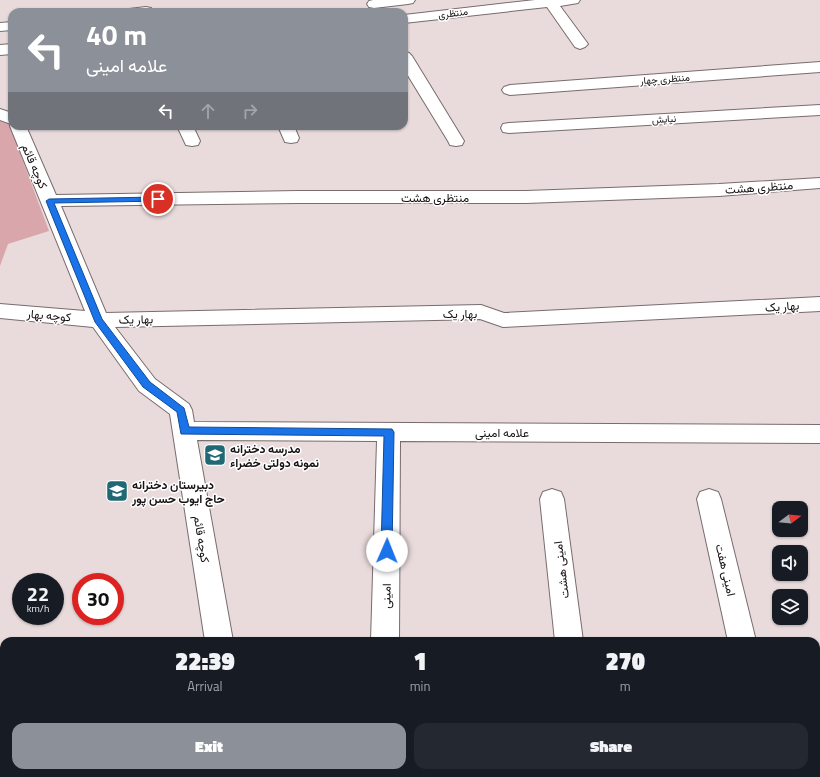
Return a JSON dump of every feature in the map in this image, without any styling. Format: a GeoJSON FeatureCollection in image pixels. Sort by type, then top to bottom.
{"type":"FeatureCollection","features":[{"type":"Feature","properties":{"kind":"street"},"geometry":{"type":"LineString","coordinates":[[374,5],[408,0]]}},
{"type":"Feature","properties":{"kind":"street","name":"منتظری"},"geometry":{"type":"LineString","coordinates":[[408,19],[574,0]]}},
{"type":"Feature","properties":{"kind":"street"},"geometry":{"type":"LineString","coordinates":[[550,2],[580,44]]}},
{"type":"Feature","properties":{"kind":"street"},"geometry":{"type":"LineString","coordinates":[[408,63],[456,141]]}},
{"type":"Feature","properties":{"kind":"street","name":"منتظری چهار"},"geometry":{"type":"LineString","coordinates":[[510,90],[820,67]]}},
{"type":"Feature","properties":{"kind":"street","name":"نیایش"},"geometry":{"type":"LineString","coordinates":[[509,128],[820,110]]}},
{"type":"Feature","properties":{"kind":"street","name":"کوچه قائم"},"geometry":{"type":"LineString","coordinates":[[20,130],[98,320],[147,385],[181,410],[218,637]]}},
{"type":"Feature","properties":{"kind":"street","name":"منتظری هشت"},"geometry":{"type":"LineString","coordinates":[[49,201],[298,197],[526,197],[719,190],[820,183]]}},
{"type":"Feature","properties":{"kind":"street","name":"بهار یک"},"geometry":{"type":"LineString","coordinates":[[98,320],[481,312],[503,320],[820,304]]}},
{"type":"Feature","properties":{"kind":"street","name":"کوچه بهار"},"geometry":{"type":"LineString","coordinates":[[0,311],[98,320]]}},
{"type":"Feature","properties":{"kind":"street","name":"علامه امینی"},"geometry":{"type":"LineString","coordinates":[[184,431],[820,434]]}},
{"type":"Feature","properties":{"kind":"street","name":"امینی"},"geometry":{"type":"LineString","coordinates":[[385,637],[389,432]]}},
{"type":"Feature","properties":{"kind":"street","name":"امینی هشت"},"geometry":{"type":"LineString","coordinates":[[552,499],[569,637]]}},
{"type":"Feature","properties":{"kind":"street","name":"امینی هفت"},"geometry":{"type":"LineString","coordinates":[[709,499],[741,637]]}},
{"type":"Feature","properties":{"kind":"shaded area"},"geometry":{"type":"Polygon","coordinates":[[[0,117],[7,118],[8,130],[11,130],[49,231],[8,244],[0,266],[0,117]]]}},
{"type":"Feature","properties":{"kind":"place","name":"مدرسه دخترانه نمونه دولتی خضراء"},"geometry":{"type":"Point","coordinates":[215,455]}},
{"type":"Feature","properties":{"kind":"place","name":"دبیرستان دخترانه حاج ایوب حسن پور"},"geometry":{"type":"Point","coordinates":[117,491]}},
{"type":"Feature","properties":{"kind":"route"},"geometry":{"type":"LineString","coordinates":[[158,199],[49,201],[98,320],[147,385],[181,410],[184,431],[389,432],[387,551]]}}]}
